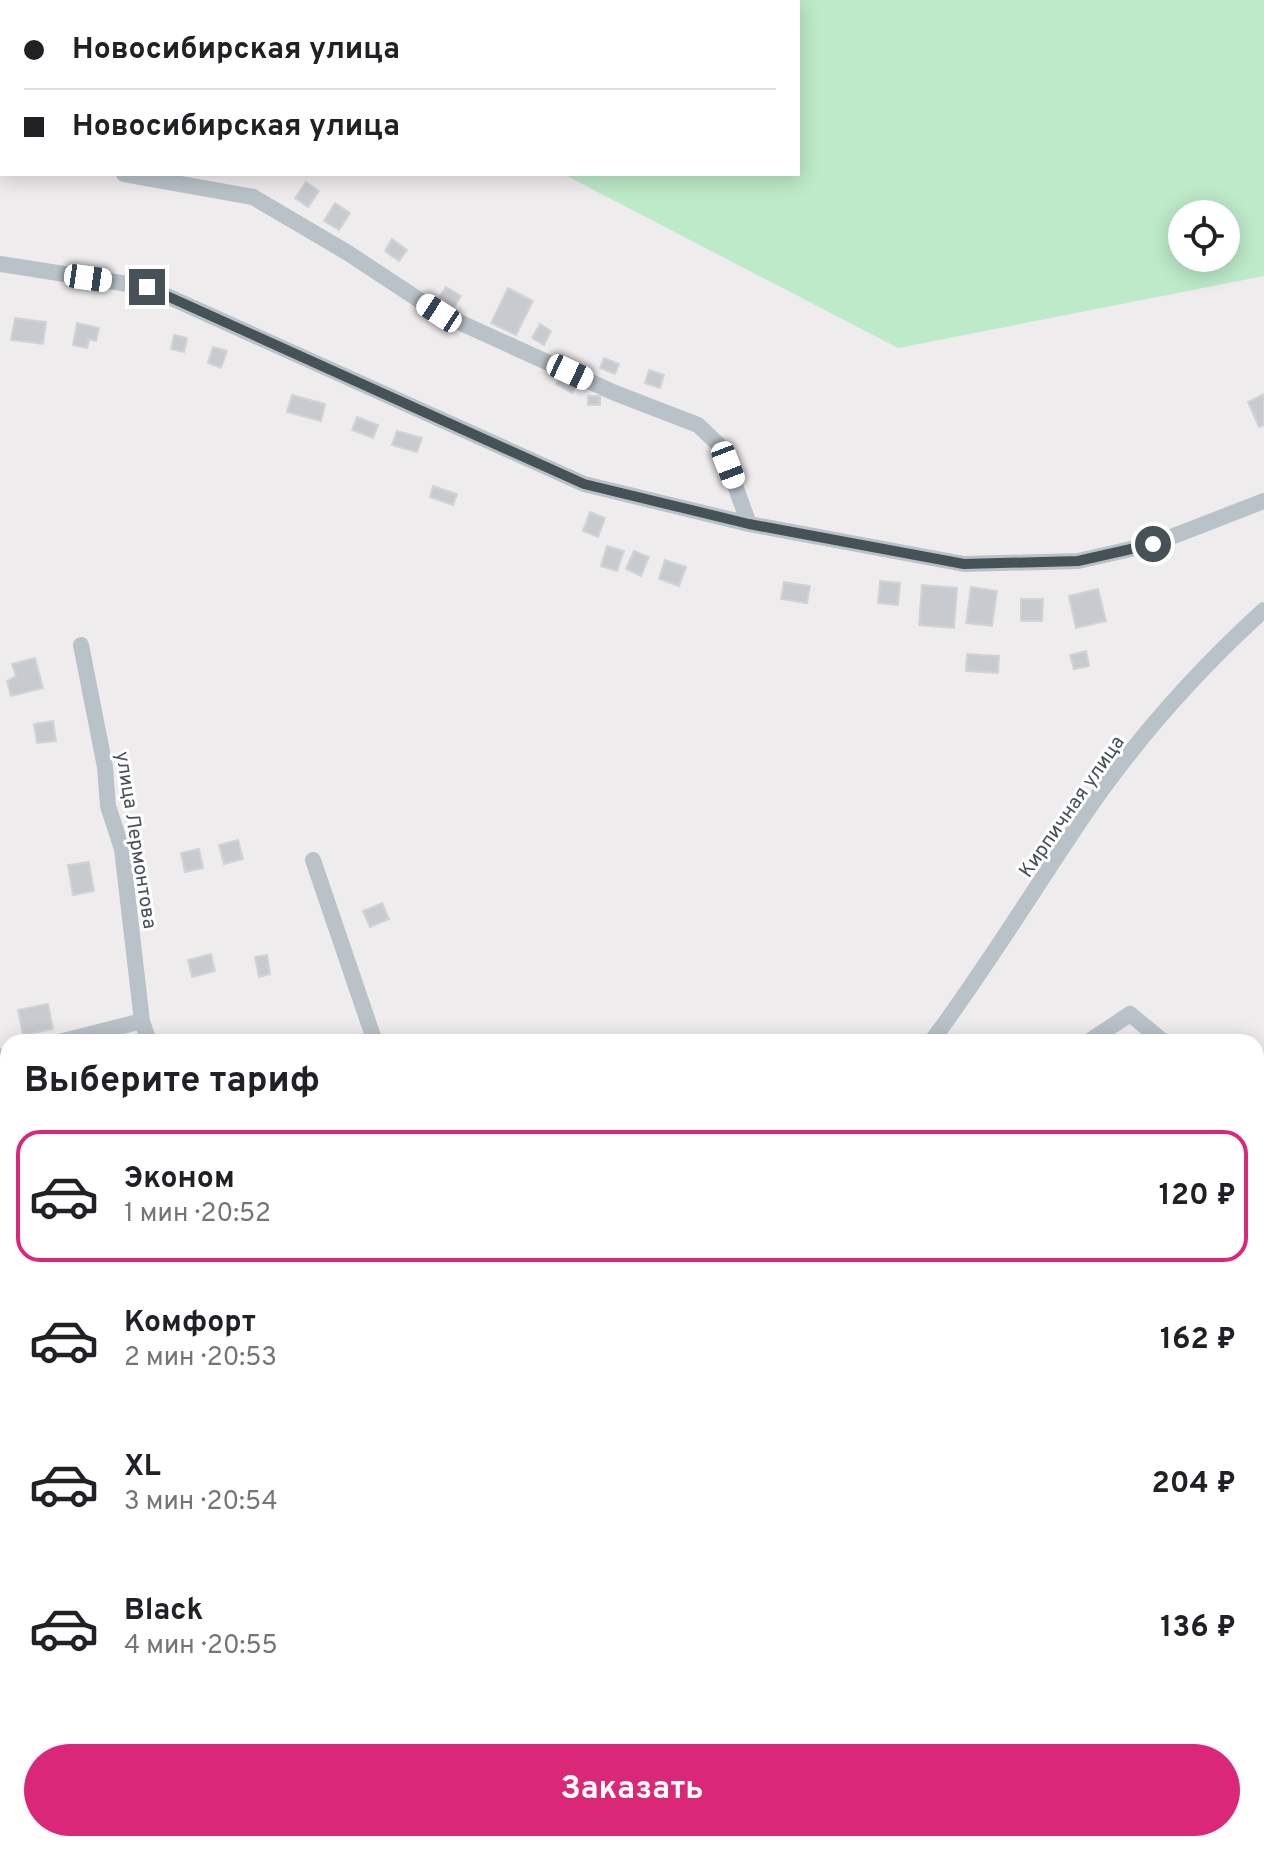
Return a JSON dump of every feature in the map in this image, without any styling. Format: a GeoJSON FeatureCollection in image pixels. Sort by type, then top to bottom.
{"type":"FeatureCollection","features":[{"type":"Feature","properties":{"kind":"street"},"geometry":{"type":"LineString","coordinates":[[135,176],[253,197],[348,253],[439,313],[615,393],[698,425],[721,447],[749,524]]}},
{"type":"Feature","properties":{"kind":"street"},"geometry":{"type":"LineString","coordinates":[[0,264],[147,287],[584,484],[749,524],[964,564],[1078,561],[1153,544],[1264,501]]}},
{"type":"Feature","properties":{"kind":"street","name":"Кирпичная улица"},"geometry":{"type":"LineString","coordinates":[[937,1034],[973,986],[1092,804],[1134,750],[1227,644],[1264,610]]}},
{"type":"Feature","properties":{"kind":"street","name":"улица Лермонтова"},"geometry":{"type":"LineString","coordinates":[[81,645],[105,767],[108,806],[122,849],[142,1021],[146,1034]]}},
{"type":"Feature","properties":{"kind":"street"},"geometry":{"type":"LineString","coordinates":[[313,860],[372,1034]]}},
{"type":"Feature","properties":{"kind":"street"},"geometry":{"type":"LineString","coordinates":[[1100,1034],[1130,1014],[1154,1034]]}},
{"type":"Feature","properties":{"kind":"street"},"geometry":{"type":"LineString","coordinates":[[91,1034],[142,1021]]}},
{"type":"Feature","properties":{"kind":"green space"},"geometry":{"type":"Polygon","coordinates":[[[800,0],[1264,0],[1264,276],[898,348],[567,176],[800,176],[800,0]]]}},
{"type":"Feature","properties":{"kind":"building"},"geometry":{"type":"Polygon","coordinates":[[[306,182],[319,191],[308,207],[295,198],[306,182]]]}},
{"type":"Feature","properties":{"kind":"building"},"geometry":{"type":"Polygon","coordinates":[[[335,203],[350,213],[339,230],[324,221],[335,203]]]}},
{"type":"Feature","properties":{"kind":"building"},"geometry":{"type":"Polygon","coordinates":[[[392,239],[407,250],[399,261],[385,251],[392,239]]]}},
{"type":"Feature","properties":{"kind":"building"},"geometry":{"type":"Polygon","coordinates":[[[446,287],[461,296],[454,307],[439,297],[446,287]]]}},
{"type":"Feature","properties":{"kind":"building"},"geometry":{"type":"Polygon","coordinates":[[[508,288],[533,301],[516,335],[491,323],[508,288]]]}},
{"type":"Feature","properties":{"kind":"building"},"geometry":{"type":"Polygon","coordinates":[[[15,318],[46,322],[43,344],[11,340],[15,318]]]}},
{"type":"Feature","properties":{"kind":"building"},"geometry":{"type":"Polygon","coordinates":[[[77,323],[99,328],[96,341],[89,339],[87,348],[73,345],[77,323]]]}},
{"type":"Feature","properties":{"kind":"building"},"geometry":{"type":"Polygon","coordinates":[[[540,324],[551,331],[544,345],[532,338],[540,324]]]}},
{"type":"Feature","properties":{"kind":"building"},"geometry":{"type":"Polygon","coordinates":[[[174,335],[187,338],[184,352],[171,349],[174,335]]]}},
{"type":"Feature","properties":{"kind":"building"},"geometry":{"type":"Polygon","coordinates":[[[213,347],[227,351],[221,368],[208,363],[213,347]]]}},
{"type":"Feature","properties":{"kind":"building"},"geometry":{"type":"Polygon","coordinates":[[[604,358],[619,364],[615,374],[600,368],[604,358]]]}},
{"type":"Feature","properties":{"kind":"building"},"geometry":{"type":"Polygon","coordinates":[[[649,370],[664,375],[660,388],[645,383],[649,370]]]}},
{"type":"Feature","properties":{"kind":"building"},"geometry":{"type":"Polygon","coordinates":[[[562,375],[577,384],[572,393],[556,384],[562,375]]]}},
{"type":"Feature","properties":{"kind":"building"},"geometry":{"type":"Polygon","coordinates":[[[1264,394],[1264,425],[1259,427],[1248,402],[1264,394]]]}},
{"type":"Feature","properties":{"kind":"building"},"geometry":{"type":"Polygon","coordinates":[[[292,395],[325,404],[321,421],[287,412],[292,395]]]}},
{"type":"Feature","properties":{"kind":"building"},"geometry":{"type":"Polygon","coordinates":[[[588,396],[600,396],[600,405],[588,405],[588,396]]]}},
{"type":"Feature","properties":{"kind":"building"},"geometry":{"type":"Polygon","coordinates":[[[357,417],[378,425],[373,438],[352,430],[357,417]]]}},
{"type":"Feature","properties":{"kind":"building"},"geometry":{"type":"Polygon","coordinates":[[[397,431],[422,438],[417,452],[392,445],[397,431]]]}},
{"type":"Feature","properties":{"kind":"building"},"geometry":{"type":"Polygon","coordinates":[[[433,486],[457,494],[453,505],[430,497],[433,486]]]}},
{"type":"Feature","properties":{"kind":"building"},"geometry":{"type":"Polygon","coordinates":[[[590,512],[605,518],[598,537],[583,531],[590,512]]]}},
{"type":"Feature","properties":{"kind":"building"},"geometry":{"type":"Polygon","coordinates":[[[607,546],[624,551],[617,571],[601,566],[607,546]]]}},
{"type":"Feature","properties":{"kind":"building"},"geometry":{"type":"Polygon","coordinates":[[[634,551],[649,557],[641,576],[626,569],[634,551]]]}},
{"type":"Feature","properties":{"kind":"building"},"geometry":{"type":"Polygon","coordinates":[[[665,560],[686,567],[679,586],[659,579],[665,560]]]}},
{"type":"Feature","properties":{"kind":"building"},"geometry":{"type":"Polygon","coordinates":[[[880,581],[900,583],[898,605],[878,603],[880,581]]]}},
{"type":"Feature","properties":{"kind":"building"},"geometry":{"type":"Polygon","coordinates":[[[784,582],[810,586],[807,603],[781,599],[784,582]]]}},
{"type":"Feature","properties":{"kind":"building"},"geometry":{"type":"Polygon","coordinates":[[[922,585],[957,588],[954,628],[919,625],[922,585]]]}},
{"type":"Feature","properties":{"kind":"building"},"geometry":{"type":"Polygon","coordinates":[[[971,587],[997,591],[992,626],[966,623],[971,587]]]}},
{"type":"Feature","properties":{"kind":"building"},"geometry":{"type":"Polygon","coordinates":[[[1098,589],[1106,621],[1076,628],[1069,596],[1098,589]]]}},
{"type":"Feature","properties":{"kind":"building"},"geometry":{"type":"Polygon","coordinates":[[[1021,599],[1043,599],[1042,621],[1021,621],[1021,599]]]}},
{"type":"Feature","properties":{"kind":"building"},"geometry":{"type":"Polygon","coordinates":[[[1086,651],[1089,666],[1074,669],[1070,655],[1086,651]]]}},
{"type":"Feature","properties":{"kind":"building"},"geometry":{"type":"Polygon","coordinates":[[[967,654],[999,656],[998,673],[966,671],[967,654]]]}},
{"type":"Feature","properties":{"kind":"building"},"geometry":{"type":"Polygon","coordinates":[[[35,658],[43,688],[11,696],[7,681],[16,676],[12,664],[35,658]]]}},
{"type":"Feature","properties":{"kind":"building"},"geometry":{"type":"Polygon","coordinates":[[[53,721],[56,741],[37,743],[34,724],[53,721]]]}},
{"type":"Feature","properties":{"kind":"building"},"geometry":{"type":"Polygon","coordinates":[[[238,840],[243,859],[224,864],[219,845],[238,840]]]}},
{"type":"Feature","properties":{"kind":"building"},"geometry":{"type":"Polygon","coordinates":[[[199,849],[203,868],[185,872],[181,853],[199,849]]]}},
{"type":"Feature","properties":{"kind":"building"},"geometry":{"type":"Polygon","coordinates":[[[89,862],[94,891],[73,895],[68,865],[89,862]]]}},
{"type":"Feature","properties":{"kind":"building"},"geometry":{"type":"Polygon","coordinates":[[[382,903],[389,919],[370,927],[363,911],[382,903]]]}},
{"type":"Feature","properties":{"kind":"building"},"geometry":{"type":"Polygon","coordinates":[[[211,954],[215,971],[192,977],[188,960],[211,954]]]}},
{"type":"Feature","properties":{"kind":"building"},"geometry":{"type":"Polygon","coordinates":[[[267,955],[270,974],[259,977],[255,957],[267,955]]]}},
{"type":"Feature","properties":{"kind":"building"},"geometry":{"type":"Polygon","coordinates":[[[48,1004],[53,1029],[23,1034],[18,1010],[48,1004]]]}},
{"type":"Feature","properties":{"kind":"route"},"geometry":{"type":"LineString","coordinates":[[147,287],[584,484],[749,524],[964,564],[1078,561],[1153,544]]}}]}
